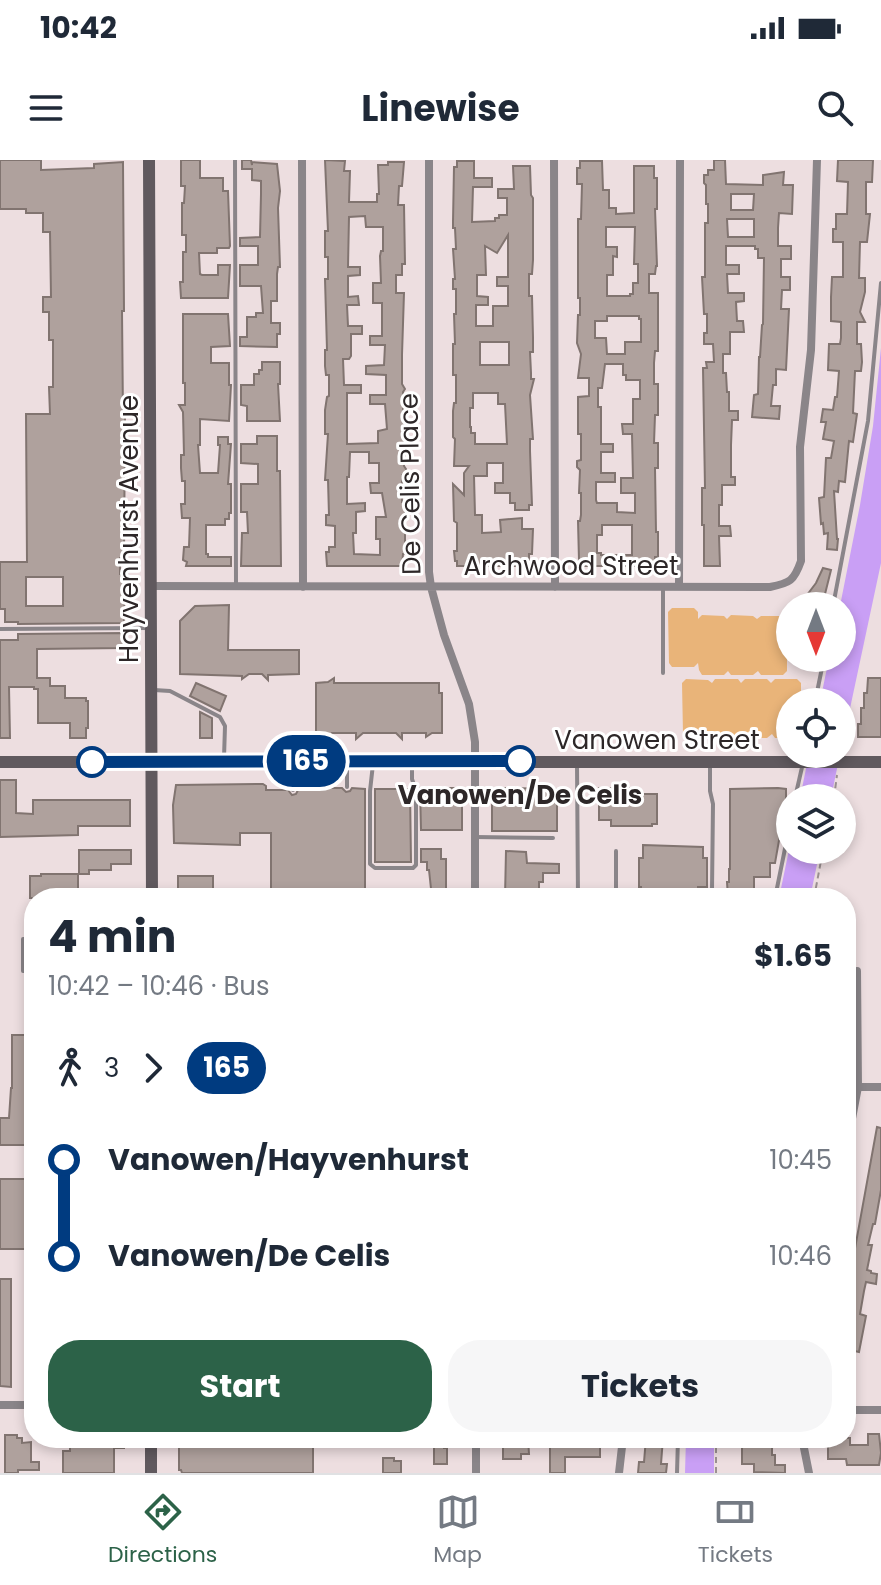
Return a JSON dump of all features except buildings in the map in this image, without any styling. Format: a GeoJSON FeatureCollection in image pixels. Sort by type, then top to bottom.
{"type":"FeatureCollection","features":[{"type":"Feature","properties":{"kind":"main road","name":"Hayvenhurst Avenue"},"geometry":{"type":"LineString","coordinates":[[149,160],[152,888]]}},
{"type":"Feature","properties":{"kind":"main road","name":"Vanowen Street"},"geometry":{"type":"LineString","coordinates":[[0,762],[710,762],[776,759]]}},
{"type":"Feature","properties":{"kind":"main road","name":"Vanowen Street"},"geometry":{"type":"LineString","coordinates":[[856,762],[881,762]]}},
{"type":"Feature","properties":{"kind":"main road"},"geometry":{"type":"LineString","coordinates":[[151,1448],[151,1473]]}},
{"type":"Feature","properties":{"kind":"street"},"geometry":{"type":"LineString","coordinates":[[302,160],[303,587]]}},
{"type":"Feature","properties":{"kind":"street","name":"De Celis Place"},"geometry":{"type":"LineString","coordinates":[[429,160],[431,587],[444,635],[469,704],[475,742],[475,888]]}},
{"type":"Feature","properties":{"kind":"street"},"geometry":{"type":"LineString","coordinates":[[554,160],[555,587]]}},
{"type":"Feature","properties":{"kind":"street"},"geometry":{"type":"LineString","coordinates":[[679,587],[680,160]]}},
{"type":"Feature","properties":{"kind":"street","name":"Archwood Street"},"geometry":{"type":"LineString","coordinates":[[151,586],[770,587],[785,584],[796,577],[801,561],[800,447],[811,350],[817,160]]}},
{"type":"Feature","properties":{"kind":"street"},"geometry":{"type":"LineString","coordinates":[[856,1098],[857,971]]}},
{"type":"Feature","properties":{"kind":"street"},"geometry":{"type":"LineString","coordinates":[[858,1087],[881,1087]]}},
{"type":"Feature","properties":{"kind":"street"},"geometry":{"type":"LineString","coordinates":[[0,1405],[24,1405]]}},
{"type":"Feature","properties":{"kind":"street"},"geometry":{"type":"LineString","coordinates":[[856,1410],[881,1410]]}},
{"type":"Feature","properties":{"kind":"street"},"geometry":{"type":"LineString","coordinates":[[476,1448],[476,1473]]}},
{"type":"Feature","properties":{"kind":"street"},"geometry":{"type":"LineString","coordinates":[[619,1473],[622,1448]]}},
{"type":"Feature","properties":{"kind":"street"},"geometry":{"type":"LineString","coordinates":[[804,1448],[809,1473]]}},
{"type":"Feature","properties":{"kind":"lane"},"geometry":{"type":"LineString","coordinates":[[235,160],[236,587]]}},
{"type":"Feature","properties":{"kind":"lane"},"geometry":{"type":"LineString","coordinates":[[836,592],[868,421],[881,283]]}},
{"type":"Feature","properties":{"kind":"lane"},"geometry":{"type":"LineString","coordinates":[[663,587],[663,673]]}},
{"type":"Feature","properties":{"kind":"lane"},"geometry":{"type":"LineString","coordinates":[[0,629],[151,628]]}},
{"type":"Feature","properties":{"kind":"lane"},"geometry":{"type":"LineString","coordinates":[[152,690],[170,691],[220,717],[225,726],[224,761]]}},
{"type":"Feature","properties":{"kind":"lane"},"geometry":{"type":"LineString","coordinates":[[293,761],[293,790]]}},
{"type":"Feature","properties":{"kind":"lane"},"geometry":{"type":"LineString","coordinates":[[347,761],[347,787]]}},
{"type":"Feature","properties":{"kind":"lane"},"geometry":{"type":"LineString","coordinates":[[373,761],[370,864],[375,868],[413,868],[416,865],[416,791],[412,761]]}},
{"type":"Feature","properties":{"kind":"lane"},"geometry":{"type":"LineString","coordinates":[[577,761],[578,888]]}},
{"type":"Feature","properties":{"kind":"lane"},"geometry":{"type":"LineString","coordinates":[[710,762],[712,888]]}},
{"type":"Feature","properties":{"kind":"lane"},"geometry":{"type":"LineString","coordinates":[[475,837],[553,838]]}},
{"type":"Feature","properties":{"kind":"lane"},"geometry":{"type":"LineString","coordinates":[[616,851],[616,888]]}},
{"type":"Feature","properties":{"kind":"lane"},"geometry":{"type":"LineString","coordinates":[[777,888],[782,864]]}},
{"type":"Feature","properties":{"kind":"lane"},"geometry":{"type":"LineString","coordinates":[[24,939],[24,971]]}},
{"type":"Feature","properties":{"kind":"lane"},"geometry":{"type":"LineString","coordinates":[[677,1473],[678,1448]]}},
{"type":"Feature","properties":{"kind":"path"},"geometry":{"type":"LineString","coordinates":[[816,888],[820,864]]}},
{"type":"Feature","properties":{"kind":"path"},"geometry":{"type":"LineString","coordinates":[[716,1448],[716,1473]]}},
{"type":"Feature","properties":{"kind":"shaded area"},"geometry":{"type":"Polygon","coordinates":[[[881,348],[881,563],[854,688],[823,688],[826,672],[856,672],[856,592],[843,592],[873,426],[881,348]]]}},
{"type":"Feature","properties":{"kind":"shaded area"},"geometry":{"type":"Polygon","coordinates":[[[672,608],[694,608],[698,619],[702,615],[724,616],[727,619],[731,615],[757,619],[776,616],[776,672],[786,672],[783,675],[761,675],[758,671],[753,675],[731,675],[728,671],[724,675],[702,675],[698,663],[694,667],[672,667],[669,663],[668,612],[672,608]]]}},
{"type":"Feature","properties":{"kind":"shaded area"},"geometry":{"type":"Polygon","coordinates":[[[686,679],[712,683],[715,679],[738,679],[741,683],[745,679],[767,679],[771,683],[775,679],[797,679],[801,688],[776,688],[776,738],[772,734],[767,738],[745,738],[742,734],[737,738],[715,738],[712,734],[708,739],[686,738],[683,734],[682,683],[686,679]]]}},
{"type":"Feature","properties":{"kind":"shaded area"},"geometry":{"type":"Polygon","coordinates":[[[806,768],[837,768],[834,784],[803,784],[806,768]]]}},
{"type":"Feature","properties":{"kind":"shaded area"},"geometry":{"type":"Polygon","coordinates":[[[786,864],[817,864],[812,888],[781,888],[786,864]]]}},
{"type":"Feature","properties":{"kind":"shaded area"},"geometry":{"type":"Polygon","coordinates":[[[686,1448],[714,1448],[714,1473],[685,1473],[686,1448]]]}},
{"type":"Feature","properties":{"kind":"bus line","name":"165"},"geometry":{"type":"LineString","coordinates":[[92,762],[520,761]]}},
{"type":"Feature","properties":{"kind":"place","name":"Vanowen/De Celis"},"geometry":{"type":"Point","coordinates":[520,761]}}]}
